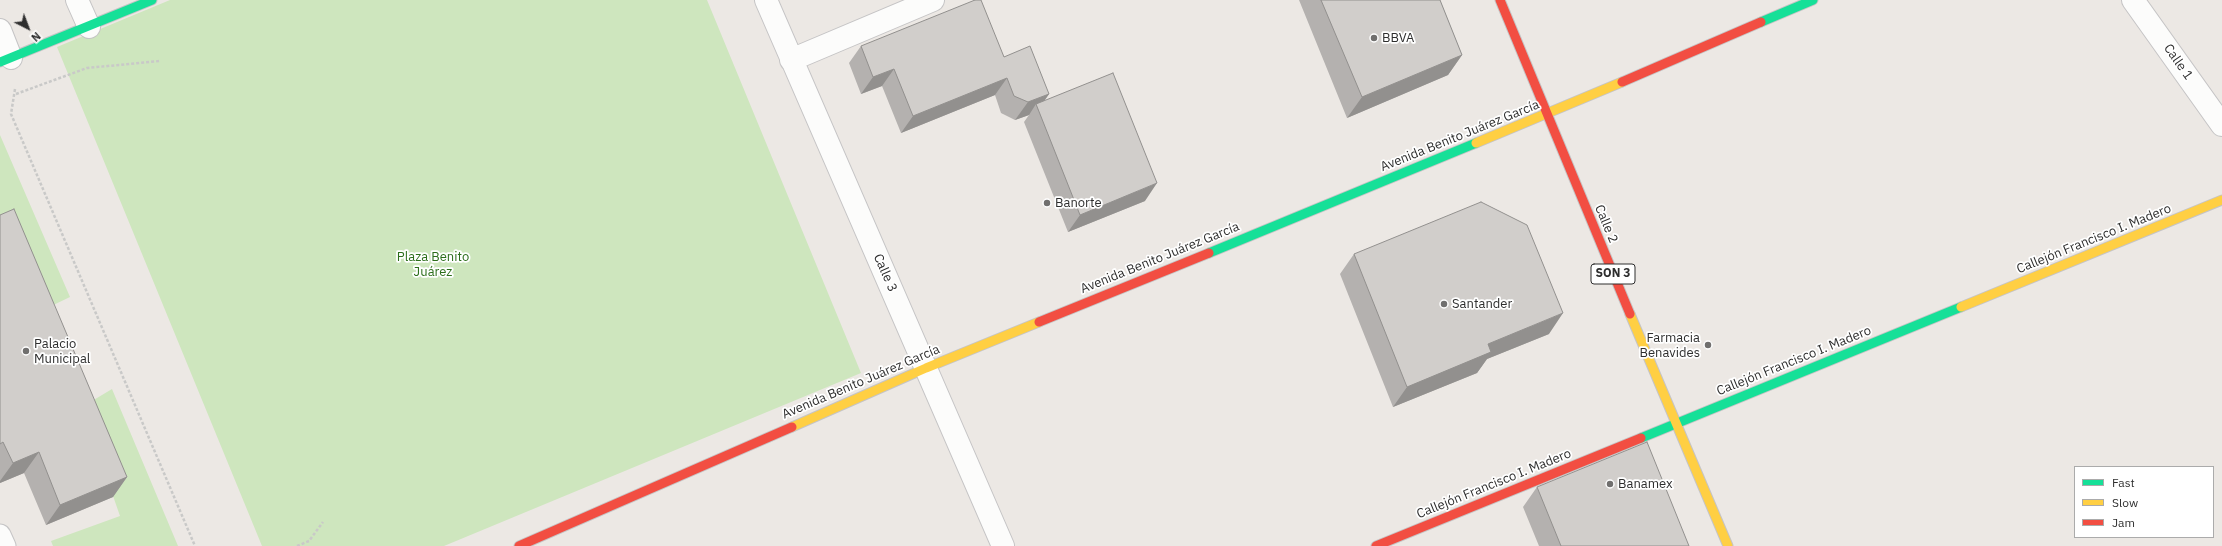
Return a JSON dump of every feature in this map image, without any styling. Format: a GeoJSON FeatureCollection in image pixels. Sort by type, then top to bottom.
{"type":"FeatureCollection","features":[{"type":"Feature","properties":{"kind":"main road"},"geometry":{"type":"LineString","coordinates":[[6,60],[152,0]]}},
{"type":"Feature","properties":{"kind":"main road","name":"Calle 2"},"geometry":{"type":"LineString","coordinates":[[1500,0],[1546,115],[1728,546]]}},
{"type":"Feature","properties":{"kind":"main road","name":"Avenida Benito Juárez García"},"geometry":{"type":"LineString","coordinates":[[519,546],[926,368],[1546,115],[1813,0]]}},
{"type":"Feature","properties":{"kind":"main road","name":"Callejón Francisco I. Madero"},"geometry":{"type":"LineString","coordinates":[[1376,546],[2222,200]]}},
{"type":"Feature","properties":{"kind":"street"},"geometry":{"type":"LineString","coordinates":[[77,0],[89,27]]}},
{"type":"Feature","properties":{"kind":"street","name":"Calle 3"},"geometry":{"type":"LineString","coordinates":[[766,0],[1002,546]]}},
{"type":"Feature","properties":{"kind":"street"},"geometry":{"type":"LineString","coordinates":[[791,60],[933,0]]}},
{"type":"Feature","properties":{"kind":"street","name":"Calle 1"},"geometry":{"type":"LineString","coordinates":[[2133,0],[2222,125]]}},
{"type":"Feature","properties":{"kind":"street"},"geometry":{"type":"LineString","coordinates":[[0,30],[6,60]]}},
{"type":"Feature","properties":{"kind":"lane"},"geometry":{"type":"LineString","coordinates":[[0,535],[5,546]]}},
{"type":"Feature","properties":{"kind":"path"},"geometry":{"type":"LineString","coordinates":[[6,60],[16,94],[11,114],[195,546]]}},
{"type":"Feature","properties":{"kind":"path"},"geometry":{"type":"LineString","coordinates":[[16,94],[87,68],[160,61]]}},
{"type":"Feature","properties":{"kind":"path"},"geometry":{"type":"LineString","coordinates":[[297,546],[309,541],[323,522]]}},
{"type":"Feature","properties":{"kind":"green space","name":"Plaza Benito Juárez"},"geometry":{"type":"Polygon","coordinates":[[[170,0],[707,0],[861,373],[444,546],[262,546],[57,47],[170,0]]]}},
{"type":"Feature","properties":{"kind":"green space"},"geometry":{"type":"Polygon","coordinates":[[[0,135],[70,297],[45,309],[0,221],[0,135]]]}},
{"type":"Feature","properties":{"kind":"green space"},"geometry":{"type":"Polygon","coordinates":[[[112,389],[178,546],[53,546],[51,541],[120,516],[82,407],[112,389]]]}},
{"type":"Feature","properties":{"kind":"building"},"geometry":{"type":"Polygon","coordinates":[[[975,0],[981,0],[1004,57],[1030,46],[1049,94],[1028,102],[1014,96],[1007,78],[913,116],[894,69],[873,77],[861,46],[975,0]]]}},
{"type":"Feature","properties":{"kind":"building","name":"BBVA"},"geometry":{"type":"Polygon","coordinates":[[[1321,0],[1440,0],[1462,55],[1362,97],[1321,0]]]}},
{"type":"Feature","properties":{"kind":"building"},"geometry":{"type":"Polygon","coordinates":[[[1113,73],[1157,183],[1080,215],[1036,104],[1113,73]]]}},
{"type":"Feature","properties":{"kind":"building","name":"Santander"},"geometry":{"type":"Polygon","coordinates":[[[1481,202],[1527,225],[1563,313],[1488,344],[1491,352],[1407,387],[1354,254],[1481,202]]]}},
{"type":"Feature","properties":{"kind":"building","name":"Palacio Municipal"},"geometry":{"type":"Polygon","coordinates":[[[14,209],[127,477],[60,505],[39,452],[13,463],[3,442],[0,444],[0,215],[14,209]]]}},
{"type":"Feature","properties":{"kind":"building","name":"Banamex"},"geometry":{"type":"Polygon","coordinates":[[[1647,442],[1689,546],[1561,546],[1537,487],[1647,442]]]}},
{"type":"Feature","properties":{"kind":"traffic: fast"},"geometry":{"type":"LineString","coordinates":[[0,62],[152,0]]}},
{"type":"Feature","properties":{"kind":"traffic: fast"},"geometry":{"type":"LineString","coordinates":[[1761,22],[1813,0]]}},
{"type":"Feature","properties":{"kind":"traffic: fast"},"geometry":{"type":"LineString","coordinates":[[1209,253],[1476,143]]}},
{"type":"Feature","properties":{"kind":"traffic: fast"},"geometry":{"type":"LineString","coordinates":[[1641,438],[1961,307]]}},
{"type":"Feature","properties":{"kind":"traffic: slow"},"geometry":{"type":"LineString","coordinates":[[1476,143],[1622,82]]}},
{"type":"Feature","properties":{"kind":"traffic: slow"},"geometry":{"type":"LineString","coordinates":[[1961,307],[2222,200]]}},
{"type":"Feature","properties":{"kind":"traffic: slow"},"geometry":{"type":"LineString","coordinates":[[1630,314],[1728,546]]}},
{"type":"Feature","properties":{"kind":"traffic: slow"},"geometry":{"type":"LineString","coordinates":[[792,427],[926,368],[1039,322]]}},
{"type":"Feature","properties":{"kind":"traffic: jam"},"geometry":{"type":"LineString","coordinates":[[1500,0],[1630,314]]}},
{"type":"Feature","properties":{"kind":"traffic: jam"},"geometry":{"type":"LineString","coordinates":[[1622,82],[1761,22]]}},
{"type":"Feature","properties":{"kind":"traffic: jam"},"geometry":{"type":"LineString","coordinates":[[1039,322],[1209,253]]}},
{"type":"Feature","properties":{"kind":"traffic: jam"},"geometry":{"type":"LineString","coordinates":[[519,546],[792,427]]}},
{"type":"Feature","properties":{"kind":"traffic: jam"},"geometry":{"type":"LineString","coordinates":[[1376,546],[1641,438]]}},
{"type":"Feature","properties":{"kind":"place","name":"BBVA"},"geometry":{"type":"Point","coordinates":[1374,38]}},
{"type":"Feature","properties":{"kind":"place","name":"Banorte"},"geometry":{"type":"Point","coordinates":[1047,203]}},
{"type":"Feature","properties":{"kind":"place","name":"Santander"},"geometry":{"type":"Point","coordinates":[1444,304]}},
{"type":"Feature","properties":{"kind":"place","name":"Farmacia Benavides"},"geometry":{"type":"Point","coordinates":[1708,345]}},
{"type":"Feature","properties":{"kind":"place","name":"Palacio Municipal"},"geometry":{"type":"Point","coordinates":[26,351]}},
{"type":"Feature","properties":{"kind":"place","name":"Banamex"},"geometry":{"type":"Point","coordinates":[1610,484]}}]}
